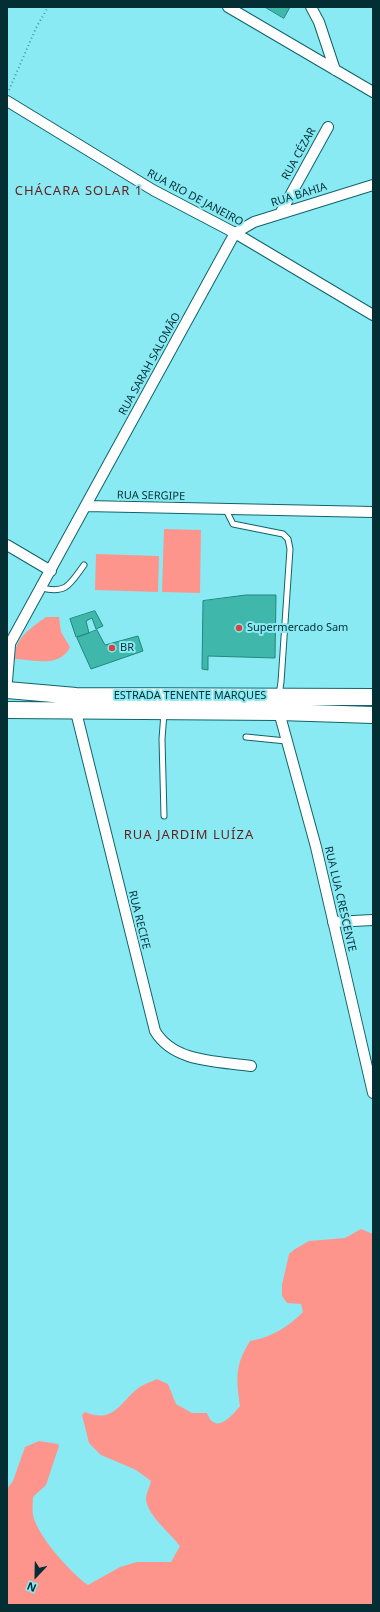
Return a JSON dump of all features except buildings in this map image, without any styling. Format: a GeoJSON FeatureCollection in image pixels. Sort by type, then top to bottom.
{"type":"FeatureCollection","features":[{"type":"Feature","properties":{"kind":"main road","name":"ESTRADA TENENTE MARQUES"},"geometry":{"type":"LineString","coordinates":[[7,690],[76,696],[373,697]]}},
{"type":"Feature","properties":{"kind":"main road","name":"ESTRADA TENENTE MARQUES"},"geometry":{"type":"LineString","coordinates":[[7,710],[76,712],[278,712],[373,715]]}},
{"type":"Feature","properties":{"kind":"street"},"geometry":{"type":"LineString","coordinates":[[228,7],[373,92]]}},
{"type":"Feature","properties":{"kind":"street"},"geometry":{"type":"LineString","coordinates":[[311,7],[319,22],[335,70]]}},
{"type":"Feature","properties":{"kind":"street","name":"RUA RIO DE JANEIRO"},"geometry":{"type":"LineString","coordinates":[[7,101],[153,190],[235,233],[373,315]]}},
{"type":"Feature","properties":{"kind":"street","name":"RUA CÉZAR"},"geometry":{"type":"LineString","coordinates":[[280,214],[328,127]]}},
{"type":"Feature","properties":{"kind":"street","name":"RUA BAHIA"},"geometry":{"type":"LineString","coordinates":[[235,233],[254,222],[373,185]]}},
{"type":"Feature","properties":{"kind":"street","name":"RUA SARAH SALOMÃO"},"geometry":{"type":"LineString","coordinates":[[86,506],[235,233]]}},
{"type":"Feature","properties":{"kind":"street"},"geometry":{"type":"LineString","coordinates":[[7,681],[9,647],[86,506]]}},
{"type":"Feature","properties":{"kind":"street","name":"RUA SERGIPE"},"geometry":{"type":"LineString","coordinates":[[86,506],[373,512]]}},
{"type":"Feature","properties":{"kind":"street"},"geometry":{"type":"LineString","coordinates":[[7,546],[51,571]]}},
{"type":"Feature","properties":{"kind":"street","name":"RUA RECIFE"},"geometry":{"type":"LineString","coordinates":[[76,712],[156,1031],[168,1047],[179,1053],[196,1058],[251,1066]]}},
{"type":"Feature","properties":{"kind":"street","name":"RUA LUA CRESCENTE"},"geometry":{"type":"LineString","coordinates":[[278,712],[316,847],[373,1093]]}},
{"type":"Feature","properties":{"kind":"street"},"geometry":{"type":"LineString","coordinates":[[333,922],[373,920]]}},
{"type":"Feature","properties":{"kind":"lane"},"geometry":{"type":"LineString","coordinates":[[226,510],[232,524],[283,534],[288,539],[290,549],[281,682],[278,696]]}},
{"type":"Feature","properties":{"kind":"lane"},"geometry":{"type":"LineString","coordinates":[[42,588],[59,590],[67,587],[84,565]]}},
{"type":"Feature","properties":{"kind":"lane"},"geometry":{"type":"LineString","coordinates":[[164,712],[162,739],[164,816]]}},
{"type":"Feature","properties":{"kind":"lane"},"geometry":{"type":"LineString","coordinates":[[246,737],[286,741]]}},
{"type":"Feature","properties":{"kind":"path"},"geometry":{"type":"LineString","coordinates":[[7,95],[36,28],[48,7]]}},
{"type":"Feature","properties":{"kind":"shaded area"},"geometry":{"type":"Polygon","coordinates":[[[164,529],[201,530],[200,593],[162,592],[164,529]]]}},
{"type":"Feature","properties":{"kind":"shaded area"},"geometry":{"type":"Polygon","coordinates":[[[96,554],[159,556],[158,592],[95,590],[96,554]]]}},
{"type":"Feature","properties":{"kind":"shaded area"},"geometry":{"type":"Polygon","coordinates":[[[46,617],[59,617],[61,632],[70,647],[66,654],[60,658],[46,661],[15,659],[17,645],[24,634],[46,617]]]}},
{"type":"Feature","properties":{"kind":"shaded area"},"geometry":{"type":"Polygon","coordinates":[[[361,1229],[373,1234],[373,1605],[7,1605],[7,1489],[13,1481],[25,1447],[39,1441],[58,1444],[59,1446],[46,1485],[33,1497],[33,1515],[41,1533],[56,1554],[81,1580],[88,1585],[120,1567],[137,1562],[171,1562],[180,1546],[155,1518],[147,1505],[146,1497],[151,1481],[136,1470],[101,1455],[89,1443],[82,1415],[85,1412],[95,1415],[109,1414],[120,1406],[139,1387],[157,1379],[168,1384],[176,1404],[192,1413],[207,1413],[214,1423],[223,1422],[228,1419],[240,1406],[237,1379],[239,1365],[250,1341],[279,1331],[303,1312],[301,1304],[287,1303],[282,1296],[282,1285],[289,1254],[309,1241],[345,1238],[361,1229]]]}},
{"type":"Feature","properties":{"kind":"place","name":"Supermercado Sam"},"geometry":{"type":"Point","coordinates":[239,628]}},
{"type":"Feature","properties":{"kind":"place","name":"BR"},"geometry":{"type":"Point","coordinates":[112,648]}},
{"type":"Feature","properties":{"kind":"district","name":"CHÁCARA SOLAR 1"},"geometry":{"type":"Point","coordinates":[79,191]}},
{"type":"Feature","properties":{"kind":"district","name":"RUA JARDIM LUÍZA"},"geometry":{"type":"Point","coordinates":[189,835]}}]}
